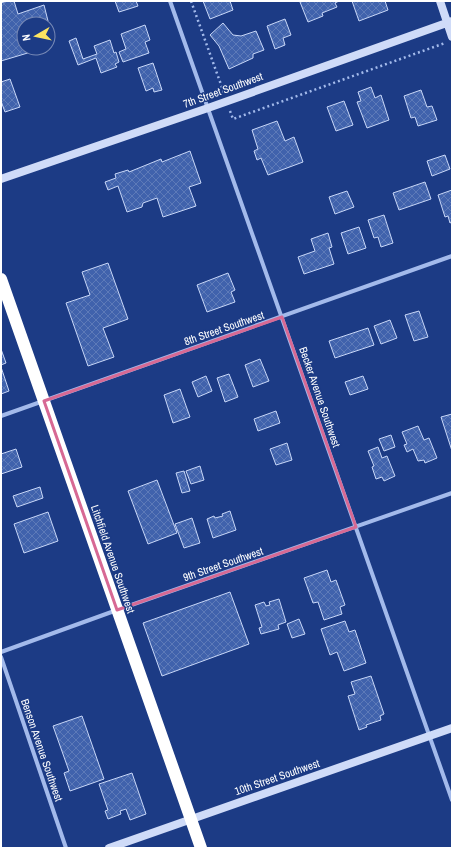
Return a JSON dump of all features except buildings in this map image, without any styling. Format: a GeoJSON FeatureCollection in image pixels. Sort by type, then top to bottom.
{"type":"FeatureCollection","features":[{"type":"Feature","properties":{"kind":"highway","name":"Litchfield Avenue Southwest"},"geometry":{"type":"LineString","coordinates":[[1,279],[202,848]]}},
{"type":"Feature","properties":{"kind":"main road"},"geometry":{"type":"LineString","coordinates":[[440,1],[450,22],[452,37]]}},
{"type":"Feature","properties":{"kind":"main road","name":"7th Street Southwest"},"geometry":{"type":"LineString","coordinates":[[1,179],[208,108],[450,22]]}},
{"type":"Feature","properties":{"kind":"main road","name":"10th Street Southwest"},"geometry":{"type":"LineString","coordinates":[[109,848],[452,728]]}},
{"type":"Feature","properties":{"kind":"street","name":"Becker Avenue Southwest"},"geometry":{"type":"LineString","coordinates":[[170,1],[452,800]]}},
{"type":"Feature","properties":{"kind":"street","name":"8th Street Southwest"},"geometry":{"type":"LineString","coordinates":[[1,416],[452,256]]}},
{"type":"Feature","properties":{"kind":"street","name":"9th Street Southwest"},"geometry":{"type":"LineString","coordinates":[[1,652],[452,493]]}},
{"type":"Feature","properties":{"kind":"street","name":"Benson Avenue Southwest"},"geometry":{"type":"LineString","coordinates":[[1,657],[66,848]]}},
{"type":"Feature","properties":{"kind":"highlighted area"},"geometry":{"type":"Polygon","coordinates":[[[282,317],[356,527],[117,610],[44,401],[282,317]]]}}]}
